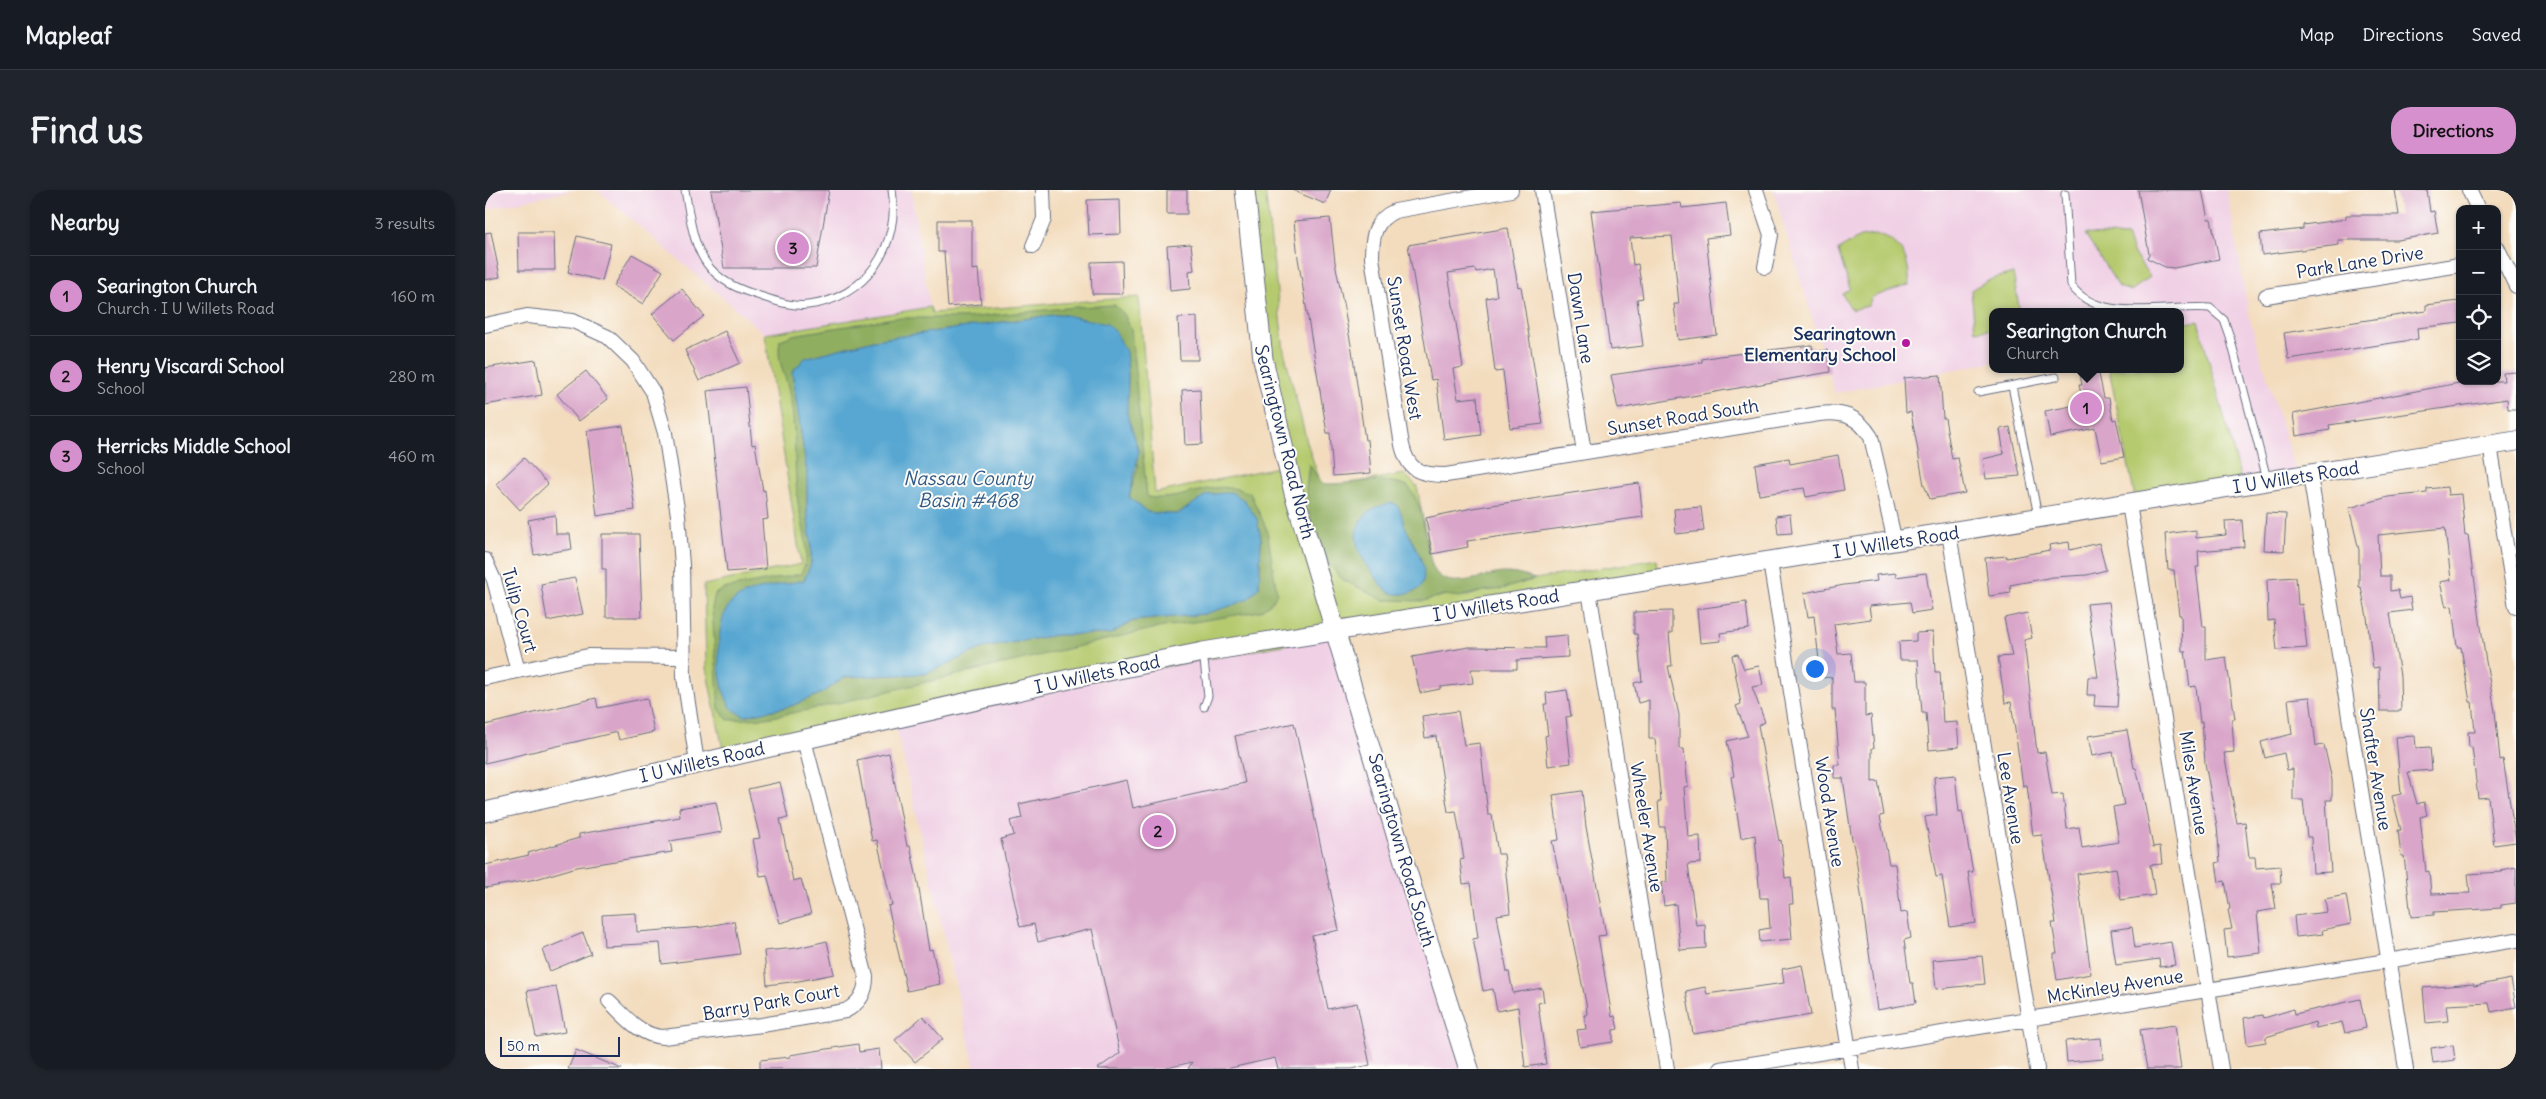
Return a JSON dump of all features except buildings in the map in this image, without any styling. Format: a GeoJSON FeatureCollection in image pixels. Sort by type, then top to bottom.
{"type":"FeatureCollection","features":[{"type":"Feature","properties":{"kind":"main road","name":"Searingtown Road North"},"geometry":{"type":"LineString","coordinates":[[1245,190],[1257,318],[1271,394],[1294,493],[1336,631]]}},
{"type":"Feature","properties":{"kind":"main road","name":"I U Willets Road"},"geometry":{"type":"LineString","coordinates":[[485,812],[1074,678],[1203,652],[2268,482],[2516,440]]}},
{"type":"Feature","properties":{"kind":"main road","name":"Searingtown Road South"},"geometry":{"type":"LineString","coordinates":[[1336,631],[1424,928],[1469,1069]]}},
{"type":"Feature","properties":{"kind":"street"},"geometry":{"type":"LineString","coordinates":[[1033,246],[1044,219],[1043,190]]}},
{"type":"Feature","properties":{"kind":"street","name":"Sunset Road West"},"geometry":{"type":"LineString","coordinates":[[1402,445],[1372,258],[1372,240],[1377,224],[1387,215],[1511,190]]}},
{"type":"Feature","properties":{"kind":"street","name":"Dawn Lane"},"geometry":{"type":"LineString","coordinates":[[1542,190],[1584,452]]}},
{"type":"Feature","properties":{"kind":"street"},"geometry":{"type":"LineString","coordinates":[[1756,190],[1771,235],[1765,267]]}},
{"type":"Feature","properties":{"kind":"street"},"geometry":{"type":"LineString","coordinates":[[2469,190],[2476,205]]}},
{"type":"Feature","properties":{"kind":"street"},"geometry":{"type":"LineString","coordinates":[[2503,255],[2516,286]]}},
{"type":"Feature","properties":{"kind":"street","name":"Park Lane Drive"},"geometry":{"type":"LineString","coordinates":[[2266,296],[2456,266]]}},
{"type":"Feature","properties":{"kind":"street"},"geometry":{"type":"LineString","coordinates":[[485,325],[527,316],[573,321],[609,338],[633,361],[653,392],[665,433],[678,515],[682,565],[682,657],[697,763]]}},
{"type":"Feature","properties":{"kind":"street","name":"Sunset Road South"},"geometry":{"type":"LineString","coordinates":[[1402,445],[1405,460],[1416,471],[1430,475],[1445,475],[1828,413],[1848,415],[1863,424],[1871,437],[1895,542]]}},
{"type":"Feature","properties":{"kind":"street"},"geometry":{"type":"LineString","coordinates":[[2490,445],[2516,607]]}},
{"type":"Feature","properties":{"kind":"street","name":"Shafter Avenue"},"geometry":{"type":"LineString","coordinates":[[2310,475],[2406,1069]]}},
{"type":"Feature","properties":{"kind":"street","name":"Miles Avenue"},"geometry":{"type":"LineString","coordinates":[[2129,504],[2221,1069]]}},
{"type":"Feature","properties":{"kind":"street","name":"Lee Avenue"},"geometry":{"type":"LineString","coordinates":[[1949,533],[2037,1069]]}},
{"type":"Feature","properties":{"kind":"street","name":"Tulip Court"},"geometry":{"type":"LineString","coordinates":[[485,560],[495,580],[518,671]]}},
{"type":"Feature","properties":{"kind":"street","name":"Wood Avenue"},"geometry":{"type":"LineString","coordinates":[[1770,562],[1852,1069]]}},
{"type":"Feature","properties":{"kind":"street","name":"Wheeler Avenue"},"geometry":{"type":"LineString","coordinates":[[1589,591],[1667,1069]]}},
{"type":"Feature","properties":{"kind":"street"},"geometry":{"type":"LineString","coordinates":[[485,678],[588,656],[682,657]]}},
{"type":"Feature","properties":{"kind":"street","name":"Barry Park Court"},"geometry":{"type":"LineString","coordinates":[[609,1002],[643,1031],[663,1037],[762,1025],[845,1010],[853,1007],[861,998],[866,986],[866,977],[804,740]]}},
{"type":"Feature","properties":{"kind":"street","name":"McKinley Avenue"},"geometry":{"type":"LineString","coordinates":[[1720,1069],[2516,940]]}},
{"type":"Feature","properties":{"kind":"lane"},"geometry":{"type":"LineString","coordinates":[[685,190],[695,242],[710,268],[733,287],[778,302],[807,306],[835,299],[862,284],[880,258],[889,239],[894,205],[892,190]]}},
{"type":"Feature","properties":{"kind":"lane"},"geometry":{"type":"LineString","coordinates":[[2065,194],[2071,284],[2077,294],[2087,302],[2121,308]]}},
{"type":"Feature","properties":{"kind":"lane"},"geometry":{"type":"LineString","coordinates":[[2184,309],[2210,308],[2224,320],[2268,482]]}},
{"type":"Feature","properties":{"kind":"lane"},"geometry":{"type":"LineString","coordinates":[[1979,392],[2056,377]]}},
{"type":"Feature","properties":{"kind":"lane"},"geometry":{"type":"LineString","coordinates":[[2012,386],[2038,519]]}},
{"type":"Feature","properties":{"kind":"lane"},"geometry":{"type":"LineString","coordinates":[[1203,652],[1208,696],[1204,708]]}},
{"type":"Feature","properties":{"kind":"shaded area"},"geometry":{"type":"Polygon","coordinates":[[[485,190],[573,190],[485,210],[485,190]]]}},
{"type":"Feature","properties":{"kind":"shaded area"},"geometry":{"type":"Polygon","coordinates":[[[597,190],[911,190],[930,307],[765,334],[597,190]]]}},
{"type":"Feature","properties":{"kind":"shaded area","name":"Searingtown Elementary School"},"geometry":{"type":"Polygon","coordinates":[[[1773,190],[2227,190],[2250,320],[2297,477],[2243,486],[2198,321],[2184,323],[2184,308],[1989,308],[1989,363],[1835,393],[1773,190]]]}},
{"type":"Feature","properties":{"kind":"shaded area"},"geometry":{"type":"Polygon","coordinates":[[[1336,631],[1469,1069],[975,1069],[894,719],[1336,631]]]}},
{"type":"Feature","properties":{"kind":"green space","name":"Nassau County Basin #468"},"geometry":{"type":"Polygon","coordinates":[[[1243,190],[1265,190],[1284,351],[1307,442],[1322,488],[1404,474],[1417,486],[1437,598],[1445,595],[1468,596],[1483,591],[1502,589],[1535,579],[1657,559],[1659,575],[723,749],[706,668],[704,585],[801,564],[765,334],[930,307],[932,313],[1139,297],[1155,493],[1287,465],[1243,190]]]}},
{"type":"Feature","properties":{"kind":"green space"},"geometry":{"type":"Polygon","coordinates":[[[2085,234],[2127,236],[2134,254],[2150,277],[2131,291],[2119,287],[2085,234]]]}},
{"type":"Feature","properties":{"kind":"green space"},"geometry":{"type":"Polygon","coordinates":[[[1874,235],[1891,240],[1902,251],[1908,267],[1909,285],[1872,297],[1868,306],[1852,310],[1842,294],[1850,289],[1838,250],[1860,237],[1874,235]]]}},
{"type":"Feature","properties":{"kind":"green space"},"geometry":{"type":"Polygon","coordinates":[[[2013,273],[2019,308],[1989,308],[1989,329],[1975,331],[1971,290],[1986,281],[2013,273]]]}},
{"type":"Feature","properties":{"kind":"green space"},"geometry":{"type":"Polygon","coordinates":[[[1115,305],[1124,314],[1131,329],[1147,497],[1173,497],[1222,487],[1250,493],[1267,530],[1277,593],[1272,602],[1260,611],[1152,629],[808,710],[766,718],[728,720],[719,709],[712,608],[715,594],[723,589],[800,574],[806,558],[805,539],[798,503],[791,405],[780,361],[780,340],[793,335],[894,318],[966,318],[1115,305]],[[1061,314],[874,340],[805,358],[792,372],[807,473],[807,511],[811,564],[804,580],[790,584],[719,638],[720,675],[723,689],[744,716],[791,706],[822,693],[844,677],[925,674],[983,648],[1056,635],[1110,634],[1133,621],[1204,614],[1259,587],[1261,539],[1257,519],[1244,500],[1190,507],[1178,514],[1166,514],[1147,512],[1129,497],[1138,467],[1127,413],[1128,374],[1061,314]]]}},
{"type":"Feature","properties":{"kind":"green space"},"geometry":{"type":"Polygon","coordinates":[[[2198,321],[2243,486],[2136,503],[2110,373],[2184,373],[2184,323],[2198,321]]]}},
{"type":"Feature","properties":{"kind":"green space"},"geometry":{"type":"Polygon","coordinates":[[[1309,464],[1322,483],[1388,481],[1408,486],[1419,505],[1433,567],[1438,575],[1446,580],[1466,580],[1505,573],[1535,579],[1502,589],[1483,591],[1459,597],[1445,595],[1423,601],[1383,600],[1343,580],[1324,559],[1311,524],[1306,489],[1309,464]]]}},
{"type":"Feature","properties":{"kind":"water","name":"Nassau County Basin #468"},"geometry":{"type":"Polygon","coordinates":[[[1061,314],[1107,324],[1116,332],[1126,352],[1128,374],[1127,413],[1139,452],[1129,497],[1147,512],[1166,514],[1178,514],[1206,495],[1231,492],[1244,500],[1257,519],[1261,539],[1259,587],[1249,598],[1234,605],[1204,614],[1133,621],[1110,634],[1056,635],[983,648],[925,674],[844,677],[822,693],[791,706],[744,716],[734,710],[726,698],[720,670],[719,639],[725,612],[731,603],[745,594],[755,590],[804,580],[811,564],[807,511],[807,473],[792,372],[805,358],[874,340],[1061,314]]]}},
{"type":"Feature","properties":{"kind":"water"},"geometry":{"type":"Polygon","coordinates":[[[1394,503],[1400,511],[1423,565],[1423,581],[1420,588],[1406,594],[1394,594],[1386,590],[1364,561],[1357,544],[1356,535],[1362,519],[1375,508],[1394,503]]]}},
{"type":"Feature","properties":{"kind":"place","name":"Herricks Middle School"},"geometry":{"type":"Point","coordinates":[793,248]}},
{"type":"Feature","properties":{"kind":"place","name":"Searingtown Elementary School"},"geometry":{"type":"Point","coordinates":[1906,343]}},
{"type":"Feature","properties":{"kind":"place","name":"Searington Church"},"geometry":{"type":"Point","coordinates":[2086,408]}},
{"type":"Feature","properties":{"kind":"place","name":"Henry Viscardi School"},"geometry":{"type":"Point","coordinates":[1158,831]}}]}
